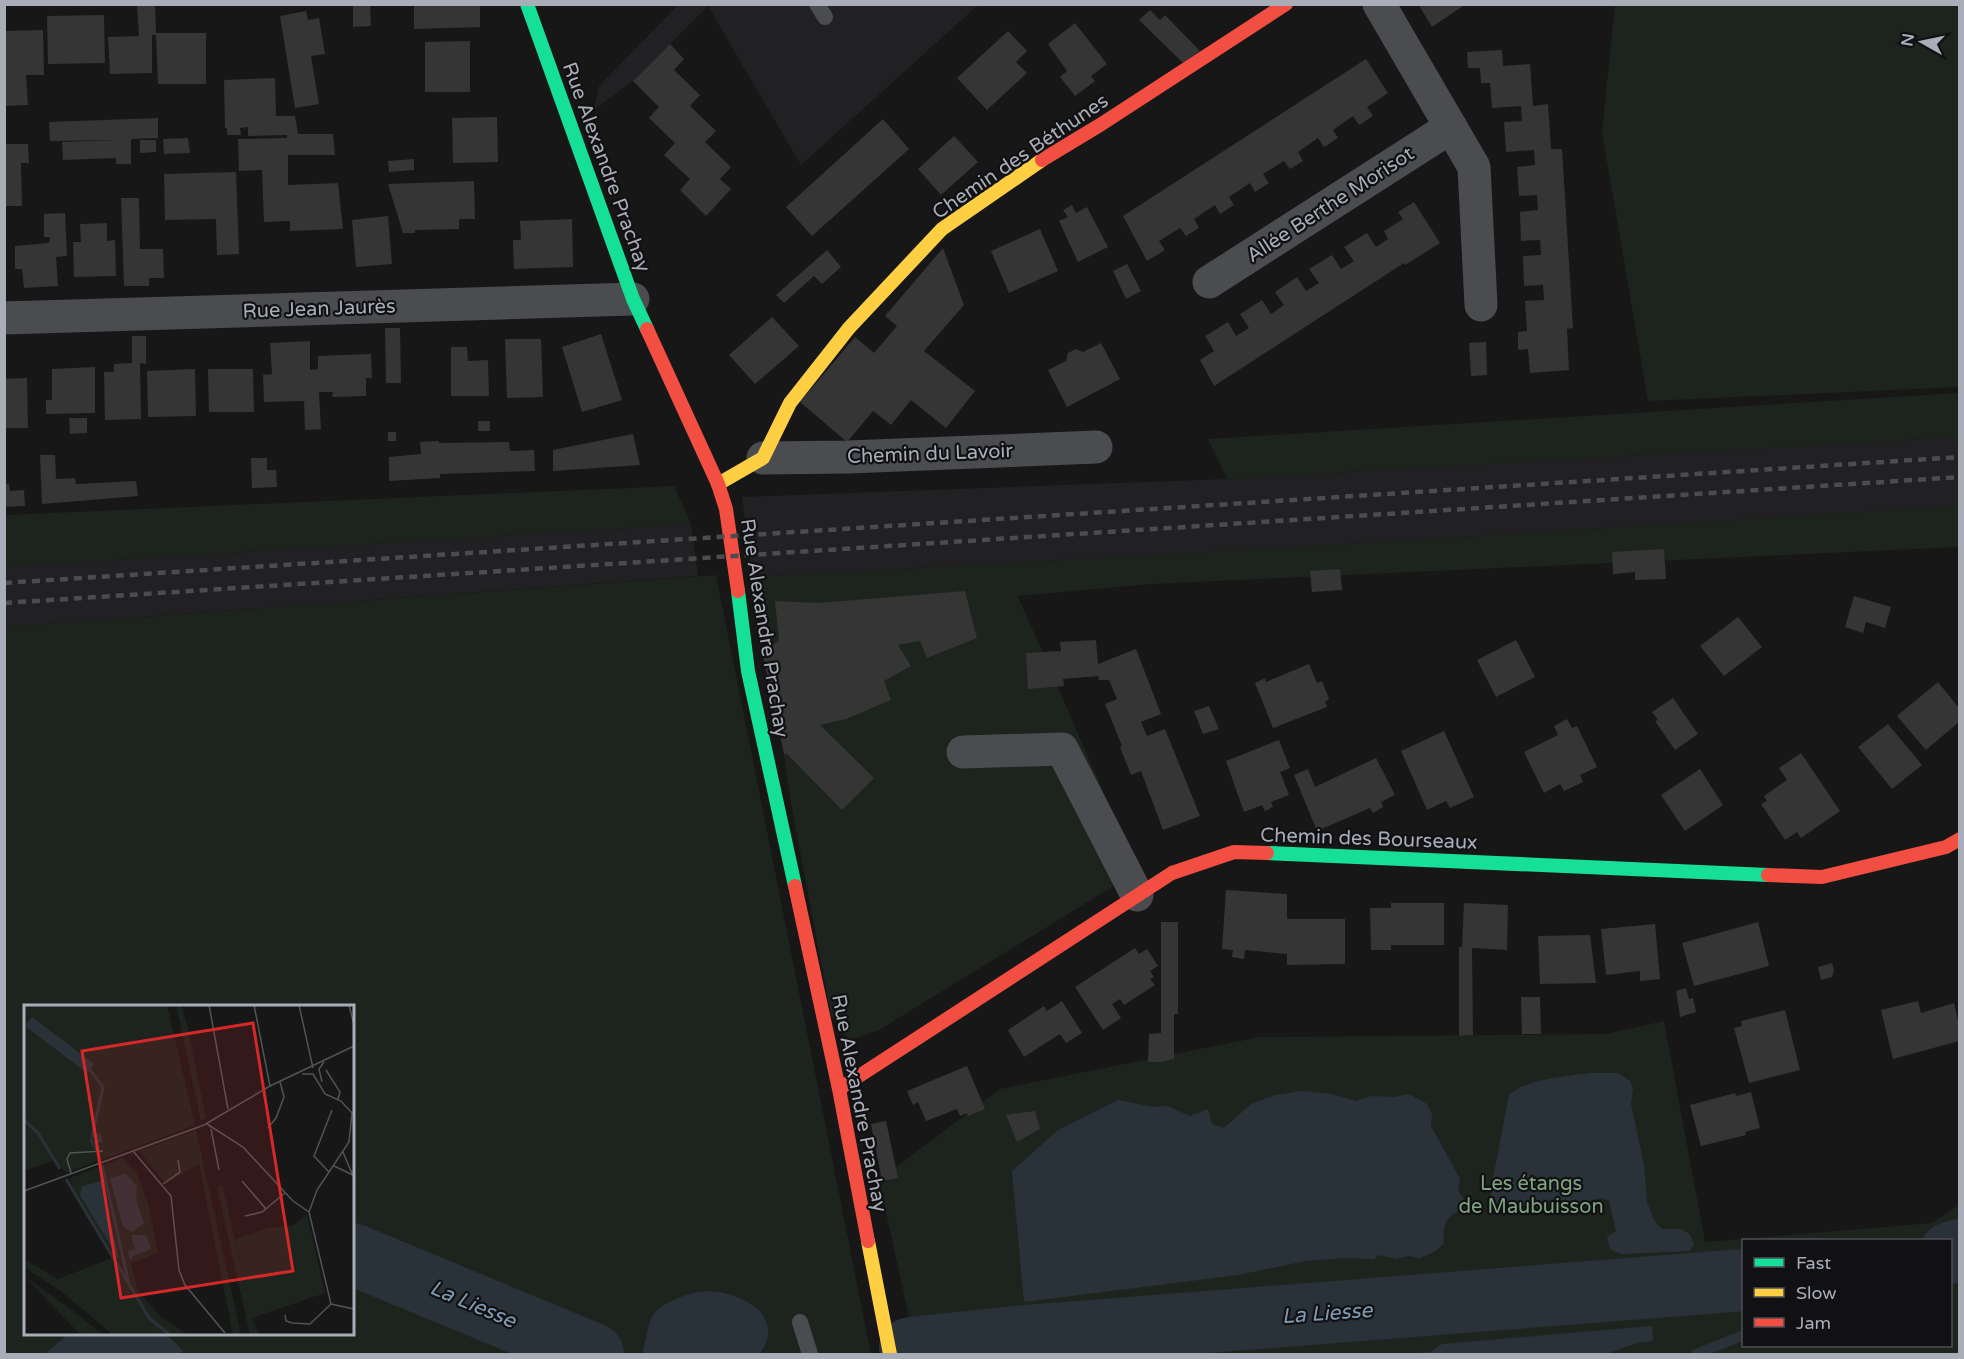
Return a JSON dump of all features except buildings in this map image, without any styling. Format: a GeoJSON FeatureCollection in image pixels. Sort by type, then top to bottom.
{"type":"FeatureCollection","features":[{"type":"Feature","properties":{"kind":"street","name":"Rue Alexandre Prachay"},"geometry":{"type":"LineString","coordinates":[[527,4],[633,299],[718,484],[733,546],[748,671],[839,1089],[890,1354]]}},
{"type":"Feature","properties":{"kind":"street","name":"Chemin des Béthunes"},"geometry":{"type":"LineString","coordinates":[[764,458],[790,403],[849,328],[942,229],[1058,149],[1100,125],[1286,4]]}},
{"type":"Feature","properties":{"kind":"street"},"geometry":{"type":"LineString","coordinates":[[1379,4],[1474,167],[1481,305]]}},
{"type":"Feature","properties":{"kind":"street","name":"Allée Berthe Morisot"},"geometry":{"type":"LineString","coordinates":[[1209,282],[1451,127]]}},
{"type":"Feature","properties":{"kind":"street","name":"Rue Jean Jaurès"},"geometry":{"type":"LineString","coordinates":[[4,318],[633,299]]}},
{"type":"Feature","properties":{"kind":"street","name":"Chemin du Lavoir"},"geometry":{"type":"LineString","coordinates":[[764,458],[849,457],[1096,447]]}},
{"type":"Feature","properties":{"kind":"street"},"geometry":{"type":"LineString","coordinates":[[718,484],[764,458]]}},
{"type":"Feature","properties":{"kind":"street"},"geometry":{"type":"LineString","coordinates":[[963,752],[1062,749],[1137,895]]}},
{"type":"Feature","properties":{"kind":"street","name":"Chemin des Bourseaux"},"geometry":{"type":"LineString","coordinates":[[839,1089],[1172,873],[1233,852],[1822,877],[1946,847],[1959,839]]}},
{"type":"Feature","properties":{"kind":"lane"},"geometry":{"type":"LineString","coordinates":[[800,1322],[810,1354]]}},
{"type":"Feature","properties":{"kind":"shaded area"},"geometry":{"type":"Polygon","coordinates":[[[678,5],[978,5],[801,165],[708,6],[633,81],[594,110],[599,86],[678,5]]]}},
{"type":"Feature","properties":{"kind":"shaded area"},"geometry":{"type":"Polygon","coordinates":[[[1959,437],[1959,506],[1300,547],[752,577],[742,497],[1227,479],[1959,437]]]}},
{"type":"Feature","properties":{"kind":"shaded area"},"geometry":{"type":"Polygon","coordinates":[[[691,524],[698,576],[5,627],[5,567],[691,524]]]}},
{"type":"Feature","properties":{"kind":"shaded area"},"geometry":{"type":"Polygon","coordinates":[[[1591,1073],[1618,1073],[1630,1081],[1633,1089],[1631,1104],[1644,1165],[1647,1202],[1655,1222],[1662,1229],[1681,1229],[1690,1234],[1694,1245],[1690,1251],[1621,1254],[1610,1249],[1607,1237],[1616,1231],[1609,1201],[1602,1198],[1575,1204],[1555,1199],[1501,1212],[1490,1207],[1493,1189],[1490,1186],[1509,1095],[1536,1082],[1591,1073]]]}},
{"type":"Feature","properties":{"kind":"shaded area"},"geometry":{"type":"Polygon","coordinates":[[[1302,1091],[1331,1094],[1356,1101],[1371,1096],[1394,1097],[1409,1094],[1427,1104],[1432,1114],[1431,1126],[1460,1179],[1458,1191],[1464,1199],[1461,1210],[1448,1219],[1444,1232],[1444,1243],[1436,1251],[1420,1258],[1408,1256],[1396,1259],[1378,1255],[1374,1259],[1345,1258],[1306,1261],[1238,1275],[1024,1302],[1012,1171],[1058,1130],[1118,1100],[1154,1107],[1167,1106],[1190,1116],[1208,1109],[1212,1124],[1224,1128],[1251,1104],[1275,1095],[1302,1091]]]}},
{"type":"Feature","properties":{"kind":"shaded area"},"geometry":{"type":"Polygon","coordinates":[[[1652,1326],[1653,1341],[1637,1343],[1606,1354],[1402,1354],[1431,1352],[1442,1344],[1652,1326]]]}},
{"type":"Feature","properties":{"kind":"shaded area"},"geometry":{"type":"Polygon","coordinates":[[[67,1335],[167,1335],[183,1351],[180,1354],[45,1354],[67,1335]]]}},
{"type":"Feature","properties":{"kind":"green space"},"geometry":{"type":"Polygon","coordinates":[[[1615,5],[1959,5],[1959,387],[1648,401],[1602,132],[1615,5]]]}},
{"type":"Feature","properties":{"kind":"green space"},"geometry":{"type":"Polygon","coordinates":[[[1959,393],[1959,437],[1227,479],[1208,439],[1959,393]]]}},
{"type":"Feature","properties":{"kind":"green space"},"geometry":{"type":"Polygon","coordinates":[[[674,486],[691,524],[5,567],[5,515],[674,486]]]}},
{"type":"Feature","properties":{"kind":"green space"},"geometry":{"type":"Polygon","coordinates":[[[1959,506],[1959,547],[1151,584],[1018,596],[1138,871],[879,1030],[848,1041],[831,1015],[792,809],[763,619],[752,577],[1300,547],[1959,506]]]}},
{"type":"Feature","properties":{"kind":"green space"},"geometry":{"type":"Polygon","coordinates":[[[716,575],[871,1354],[5,1354],[5,627],[716,575]]]}},
{"type":"Feature","properties":{"kind":"green space","name":"Les étangs de Maubuisson"},"geometry":{"type":"Polygon","coordinates":[[[1664,1021],[1705,1242],[1932,1223],[1959,1205],[1959,1354],[917,1354],[879,1180],[1000,1089],[1260,1037],[1605,1034],[1664,1021]]]}},
{"type":"Feature","properties":{"kind":"waterway","name":"La Liesse"},"geometry":{"type":"LineString","coordinates":[[1952,1252],[1960,1250]]}},
{"type":"Feature","properties":{"kind":"waterway","name":"La Liesse"},"geometry":{"type":"LineString","coordinates":[[354,1255],[593,1354]]}},
{"type":"Feature","properties":{"kind":"waterway","name":"La Liesse"},"geometry":{"type":"LineString","coordinates":[[910,1348],[1015,1337],[1742,1280]]}},
{"type":"Feature","properties":{"kind":"waterway","name":"La Liesse"},"geometry":{"type":"LineString","coordinates":[[674,1354],[679,1332],[708,1322],[722,1324],[737,1332],[723,1354]]}},
{"type":"Feature","properties":{"kind":"waterway"},"geometry":{"type":"LineString","coordinates":[[1696,1354],[1742,1336]]}},
{"type":"Feature","properties":{"kind":"railway"},"geometry":{"type":"LineString","coordinates":[[4,583],[1960,457]]}},
{"type":"Feature","properties":{"kind":"railway"},"geometry":{"type":"LineString","coordinates":[[4,603],[1960,477]]}},
{"type":"Feature","properties":{"kind":"traffic: fast"},"geometry":{"type":"LineString","coordinates":[[527,4],[633,299],[647,329]]}},
{"type":"Feature","properties":{"kind":"traffic: fast"},"geometry":{"type":"LineString","coordinates":[[738,591],[748,671],[795,886]]}},
{"type":"Feature","properties":{"kind":"traffic: fast"},"geometry":{"type":"LineString","coordinates":[[1267,853],[1768,875]]}},
{"type":"Feature","properties":{"kind":"traffic: slow"},"geometry":{"type":"LineString","coordinates":[[718,484],[763,458],[790,403],[849,328],[942,229],[1042,160]]}},
{"type":"Feature","properties":{"kind":"traffic: slow"},"geometry":{"type":"LineString","coordinates":[[868,1241],[890,1354]]}},
{"type":"Feature","properties":{"kind":"traffic: jam"},"geometry":{"type":"LineString","coordinates":[[1042,160],[1286,4]]}},
{"type":"Feature","properties":{"kind":"traffic: jam"},"geometry":{"type":"LineString","coordinates":[[647,329],[718,484],[726,509],[738,591]]}},
{"type":"Feature","properties":{"kind":"traffic: jam"},"geometry":{"type":"LineString","coordinates":[[1768,875],[1822,877],[1946,847],[1960,839]]}},
{"type":"Feature","properties":{"kind":"traffic: jam"},"geometry":{"type":"LineString","coordinates":[[839,1089],[1172,873],[1234,852],[1267,853]]}},
{"type":"Feature","properties":{"kind":"traffic: jam"},"geometry":{"type":"LineString","coordinates":[[795,886],[839,1089],[868,1241]]}}]}
